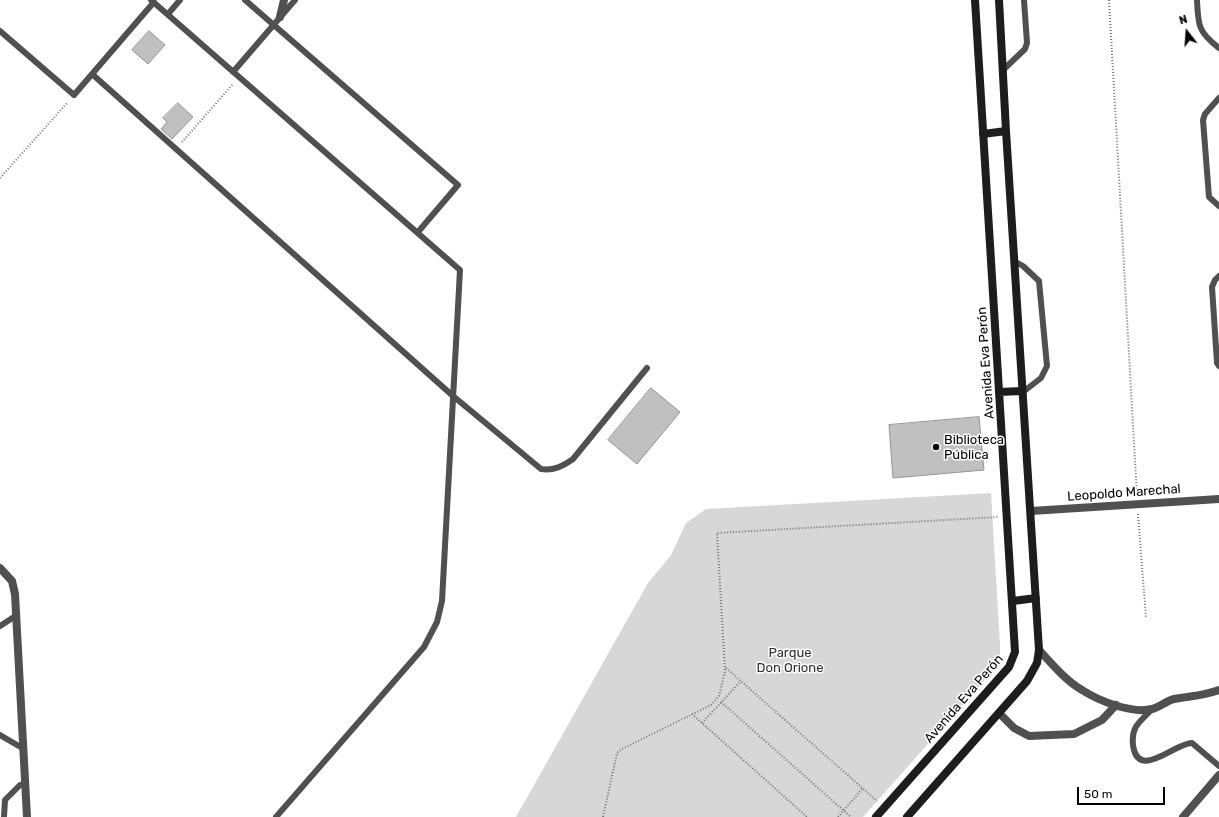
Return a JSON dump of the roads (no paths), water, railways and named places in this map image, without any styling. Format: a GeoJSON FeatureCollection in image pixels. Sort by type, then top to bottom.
{"type":"FeatureCollection","features":[{"type":"Feature","properties":{"kind":"main road","name":"Avenida Eva Perón"},"geometry":{"type":"LineString","coordinates":[[876,817],[1014,660],[1015,652],[975,0]]}},
{"type":"Feature","properties":{"kind":"main road"},"geometry":{"type":"LineString","coordinates":[[907,817],[1034,672],[1039,650],[999,0]]}},
{"type":"Feature","properties":{"kind":"main road"},"geometry":{"type":"LineString","coordinates":[[983,134],[1006,131]]}},
{"type":"Feature","properties":{"kind":"main road"},"geometry":{"type":"LineString","coordinates":[[999,392],[1022,392]]}},
{"type":"Feature","properties":{"kind":"main road"},"geometry":{"type":"LineString","coordinates":[[1013,601],[1036,598]]}},
{"type":"Feature","properties":{"kind":"street"},"geometry":{"type":"LineString","coordinates":[[280,17],[284,0]]}},
{"type":"Feature","properties":{"kind":"street","name":"Leopoldo Marechal"},"geometry":{"type":"LineString","coordinates":[[1030,511],[1219,499]]}},
{"type":"Feature","properties":{"kind":"street"},"geometry":{"type":"LineString","coordinates":[[0,568],[12,581],[15,594],[28,817]]}},
{"type":"Feature","properties":{"kind":"street"},"geometry":{"type":"LineString","coordinates":[[1039,650],[1057,670],[1082,690],[1116,706],[1133,709],[1152,709],[1165,702],[1209,694],[1219,690]]}},
{"type":"Feature","properties":{"kind":"street"},"geometry":{"type":"LineString","coordinates":[[999,713],[1014,728],[1029,736],[1074,734],[1102,720],[1116,706]]}},
{"type":"Feature","properties":{"kind":"street"},"geometry":{"type":"LineString","coordinates":[[1183,817],[1219,775]]}},
{"type":"Feature","properties":{"kind":"lane"},"geometry":{"type":"LineString","coordinates":[[168,14],[180,0]]}},
{"type":"Feature","properties":{"kind":"lane"},"geometry":{"type":"LineString","coordinates":[[245,0],[458,185],[418,232]]}},
{"type":"Feature","properties":{"kind":"lane"},"geometry":{"type":"LineString","coordinates":[[233,72],[295,0]]}},
{"type":"Feature","properties":{"kind":"lane"},"geometry":{"type":"LineString","coordinates":[[1003,70],[1025,49],[1027,43],[1024,0]]}},
{"type":"Feature","properties":{"kind":"lane"},"geometry":{"type":"LineString","coordinates":[[1197,0],[1198,21],[1202,32],[1219,48]]}},
{"type":"Feature","properties":{"kind":"lane"},"geometry":{"type":"LineString","coordinates":[[0,31],[74,95],[153,1],[460,270],[442,601],[437,622],[424,647],[276,817]]}},
{"type":"Feature","properties":{"kind":"lane"},"geometry":{"type":"LineString","coordinates":[[92,74],[453,396],[541,469],[548,470],[564,466],[573,459],[647,368]]}},
{"type":"Feature","properties":{"kind":"lane"},"geometry":{"type":"LineString","coordinates":[[1219,98],[1205,114],[1203,120],[1209,197],[1219,206]]}},
{"type":"Feature","properties":{"kind":"lane"},"geometry":{"type":"LineString","coordinates":[[1014,261],[1024,266],[1039,282],[1047,366],[1041,378],[1022,392]]}},
{"type":"Feature","properties":{"kind":"lane"},"geometry":{"type":"LineString","coordinates":[[1219,276],[1215,280],[1212,287],[1217,363],[1219,366]]}},
{"type":"Feature","properties":{"kind":"lane"},"geometry":{"type":"LineString","coordinates":[[0,626],[17,615]]}},
{"type":"Feature","properties":{"kind":"lane"},"geometry":{"type":"LineString","coordinates":[[1152,709],[1133,729],[1132,735],[1134,751],[1139,759],[1158,759],[1181,745],[1192,743],[1219,766]]}},
{"type":"Feature","properties":{"kind":"lane"},"geometry":{"type":"LineString","coordinates":[[0,734],[24,749]]}},
{"type":"Feature","properties":{"kind":"lane"},"geometry":{"type":"LineString","coordinates":[[4,817],[5,800],[20,785],[26,783]]}},
{"type":"Feature","properties":{"kind":"place","name":"Biblioteca Pública"},"geometry":{"type":"Point","coordinates":[936,447]}},
{"type":"Feature","properties":{"kind":"park label","name":"Parque Don Orione"},"geometry":{"type":"Point","coordinates":[790,660]}}]}
